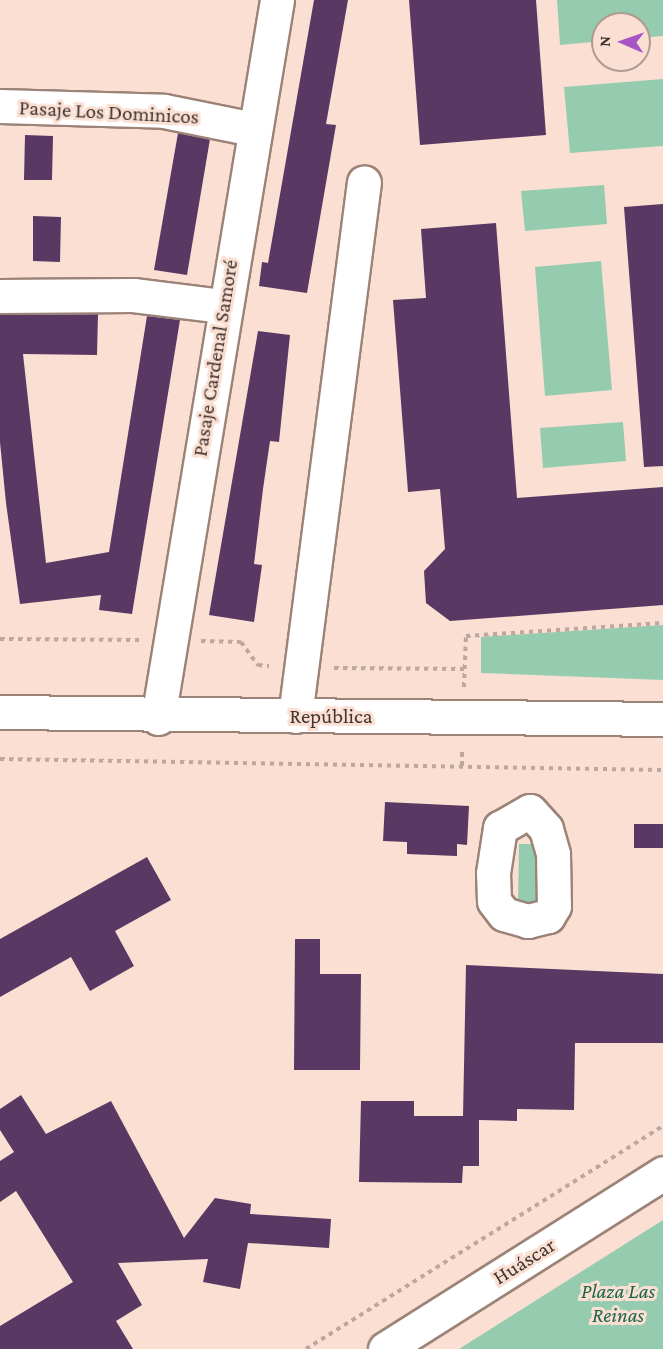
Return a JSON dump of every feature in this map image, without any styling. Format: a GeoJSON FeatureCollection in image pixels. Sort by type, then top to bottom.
{"type":"FeatureCollection","features":[{"type":"Feature","properties":{"kind":"street","name":"Pasaje Cardenal Samoré"},"geometry":{"type":"LineString","coordinates":[[158,718],[252,129],[277,0]]}},
{"type":"Feature","properties":{"kind":"street","name":"Pasaje Los Dominicos"},"geometry":{"type":"LineString","coordinates":[[0,106],[164,111],[252,129]]}},
{"type":"Feature","properties":{"kind":"street"},"geometry":{"type":"LineString","coordinates":[[295,716],[364,182]]}},
{"type":"Feature","properties":{"kind":"street"},"geometry":{"type":"LineString","coordinates":[[0,296],[133,295],[223,306]]}},
{"type":"Feature","properties":{"kind":"street","name":"República"},"geometry":{"type":"LineString","coordinates":[[0,712],[158,718],[295,716],[663,718]]}},
{"type":"Feature","properties":{"kind":"street","name":"Huáscar"},"geometry":{"type":"LineString","coordinates":[[385,1349],[663,1173]]}},
{"type":"Feature","properties":{"kind":"path"},"geometry":{"type":"LineString","coordinates":[[466,636],[663,623]]}},
{"type":"Feature","properties":{"kind":"path"},"geometry":{"type":"LineString","coordinates":[[0,639],[241,642],[258,665],[300,668],[465,669]]}},
{"type":"Feature","properties":{"kind":"path"},"geometry":{"type":"LineString","coordinates":[[0,759],[663,770]]}},
{"type":"Feature","properties":{"kind":"path"},"geometry":{"type":"LineString","coordinates":[[306,1349],[663,1126]]}},
{"type":"Feature","properties":{"kind":"green space"},"geometry":{"type":"Polygon","coordinates":[[[557,0],[663,0],[663,36],[651,37],[651,12],[591,12],[591,42],[560,45],[557,0]]]}},
{"type":"Feature","properties":{"kind":"green space"},"geometry":{"type":"Polygon","coordinates":[[[663,79],[663,146],[570,153],[564,87],[663,79]]]}},
{"type":"Feature","properties":{"kind":"green space"},"geometry":{"type":"Polygon","coordinates":[[[604,185],[607,224],[525,231],[521,191],[604,185]]]}},
{"type":"Feature","properties":{"kind":"green space"},"geometry":{"type":"Polygon","coordinates":[[[601,261],[612,390],[545,396],[535,267],[601,261]]]}},
{"type":"Feature","properties":{"kind":"green space"},"geometry":{"type":"Polygon","coordinates":[[[623,422],[626,461],[543,468],[540,428],[623,422]]]}},
{"type":"Feature","properties":{"kind":"green space"},"geometry":{"type":"Polygon","coordinates":[[[663,625],[663,680],[481,673],[481,637],[663,625]]]}},
{"type":"Feature","properties":{"kind":"green space"},"geometry":{"type":"Polygon","coordinates":[[[519,844],[540,844],[539,902],[518,903],[519,844]]]}},
{"type":"Feature","properties":{"kind":"green space","name":"Plaza Las Reinas"},"geometry":{"type":"Polygon","coordinates":[[[663,1220],[663,1349],[459,1349],[663,1220]]]}},
{"type":"Feature","properties":{"kind":"building"},"geometry":{"type":"Polygon","coordinates":[[[314,0],[348,0],[326,124],[336,125],[307,293],[259,286],[262,262],[268,263],[314,0]]]}},
{"type":"Feature","properties":{"kind":"building"},"geometry":{"type":"Polygon","coordinates":[[[409,0],[536,0],[546,135],[420,145],[409,0]]]}},
{"type":"Feature","properties":{"kind":"building"},"geometry":{"type":"Polygon","coordinates":[[[178,133],[210,139],[187,275],[154,270],[178,133]]]}},
{"type":"Feature","properties":{"kind":"building"},"geometry":{"type":"Polygon","coordinates":[[[25,135],[53,136],[52,180],[24,180],[25,135]]]}},
{"type":"Feature","properties":{"kind":"building"},"geometry":{"type":"Polygon","coordinates":[[[663,204],[663,466],[644,467],[624,207],[663,204]]]}},
{"type":"Feature","properties":{"kind":"building"},"geometry":{"type":"Polygon","coordinates":[[[33,216],[61,217],[60,262],[33,261],[33,216]]]}},
{"type":"Feature","properties":{"kind":"building"},"geometry":{"type":"Polygon","coordinates":[[[496,223],[517,498],[663,487],[663,605],[450,621],[426,603],[424,571],[445,549],[440,489],[408,492],[393,300],[426,298],[421,229],[496,223]]]}},
{"type":"Feature","properties":{"kind":"building"},"geometry":{"type":"Polygon","coordinates":[[[98,314],[97,355],[23,354],[46,563],[109,552],[147,316],[180,320],[132,614],[99,610],[101,595],[20,604],[6,503],[0,442],[0,315],[98,314]]]}},
{"type":"Feature","properties":{"kind":"building"},"geometry":{"type":"Polygon","coordinates":[[[258,331],[290,335],[279,442],[270,441],[263,489],[254,564],[262,565],[254,622],[209,615],[258,331]]]}},
{"type":"Feature","properties":{"kind":"building"},"geometry":{"type":"Polygon","coordinates":[[[385,802],[469,806],[467,845],[457,844],[457,856],[407,854],[407,842],[383,841],[385,802]]]}},
{"type":"Feature","properties":{"kind":"building"},"geometry":{"type":"Polygon","coordinates":[[[634,824],[663,824],[663,848],[634,848],[634,824]]]}},
{"type":"Feature","properties":{"kind":"building"},"geometry":{"type":"Polygon","coordinates":[[[147,857],[171,900],[115,931],[134,966],[90,991],[71,957],[0,997],[0,939],[147,857]]]}},
{"type":"Feature","properties":{"kind":"building"},"geometry":{"type":"Polygon","coordinates":[[[295,939],[320,939],[320,974],[361,974],[360,1070],[294,1070],[295,939]]]}},
{"type":"Feature","properties":{"kind":"building"},"geometry":{"type":"Polygon","coordinates":[[[466,965],[663,974],[663,1043],[575,1043],[574,1110],[517,1109],[517,1121],[479,1120],[479,1166],[463,1166],[462,1183],[359,1182],[361,1101],[414,1101],[414,1116],[463,1116],[466,965]]]}},
{"type":"Feature","properties":{"kind":"building"},"geometry":{"type":"Polygon","coordinates":[[[21,1095],[46,1134],[111,1101],[184,1238],[215,1198],[251,1204],[250,1214],[331,1219],[329,1248],[248,1243],[240,1289],[203,1282],[208,1259],[118,1263],[142,1305],[116,1321],[133,1349],[0,1349],[0,1326],[73,1282],[16,1191],[0,1202],[0,1161],[14,1152],[0,1130],[0,1109],[21,1095]]]}}]}
